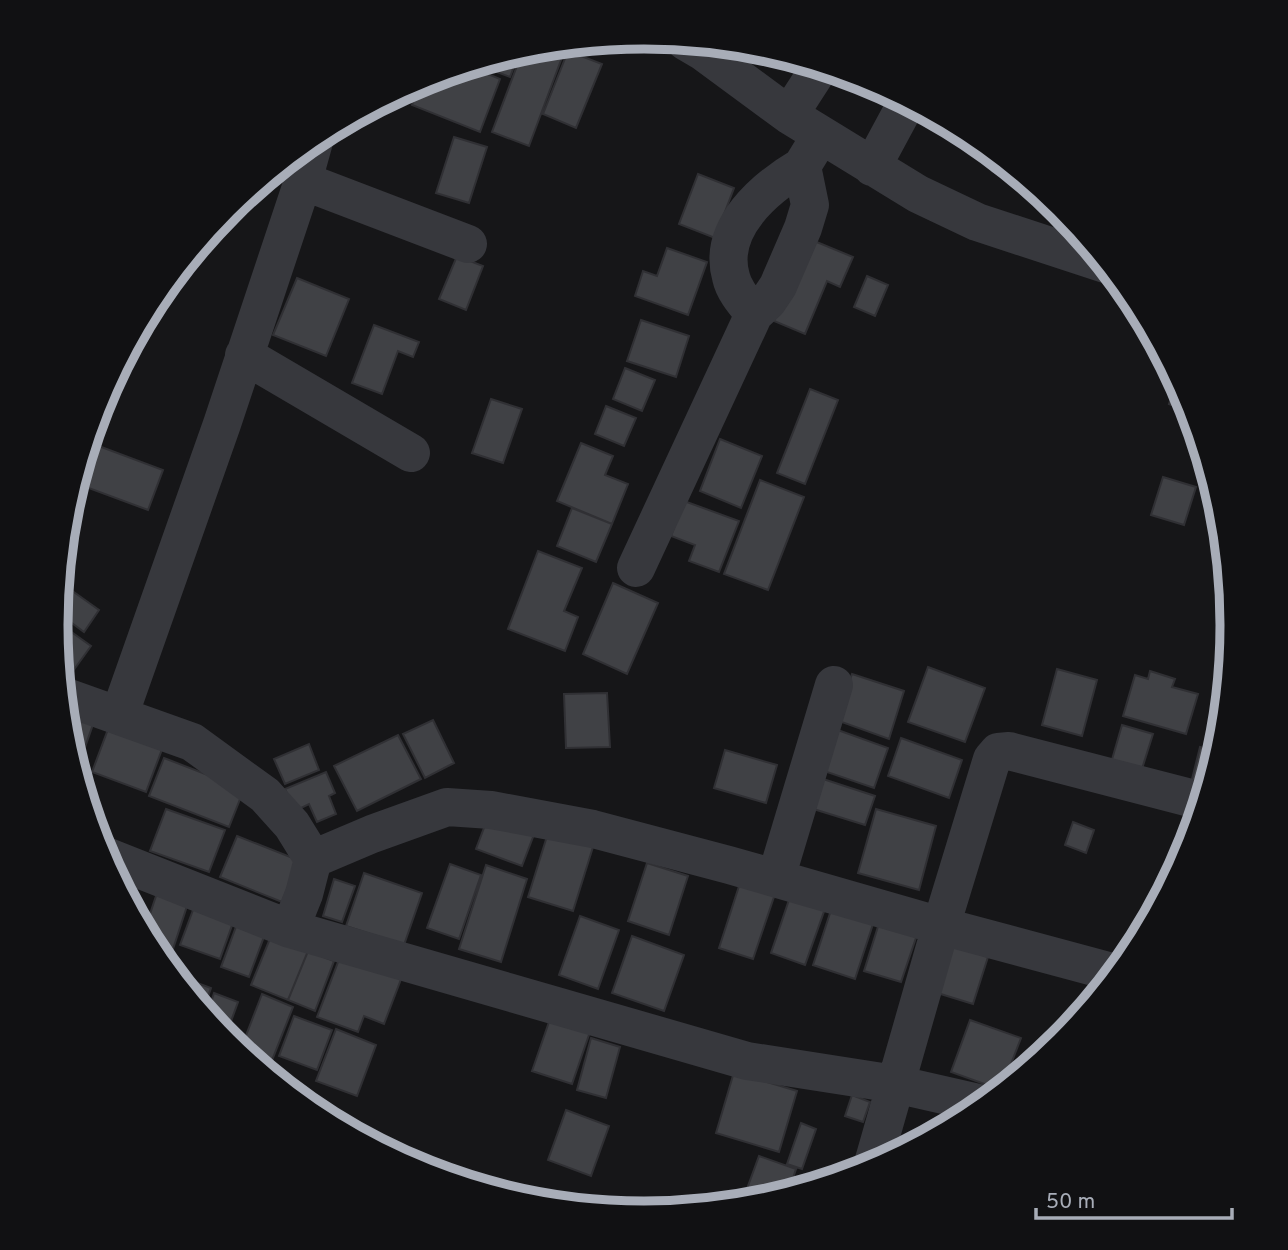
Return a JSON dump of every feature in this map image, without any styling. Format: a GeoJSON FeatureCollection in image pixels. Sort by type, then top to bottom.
{"type":"FeatureCollection","features":[{"type":"Feature","properties":{"kind":"street"},"geometry":{"type":"LineString","coordinates":[[636,568],[754,314],[768,301],[778,286],[810,205],[812,150],[789,115],[704,52]]}},
{"type":"Feature","properties":{"kind":"street"},"geometry":{"type":"LineString","coordinates":[[789,115],[814,76]]}},
{"type":"Feature","properties":{"kind":"street"},"geometry":{"type":"LineString","coordinates":[[872,167],[902,110]]}},
{"type":"Feature","properties":{"kind":"street"},"geometry":{"type":"LineString","coordinates":[[812,150],[872,167],[918,194],[977,222],[1088,258]]}},
{"type":"Feature","properties":{"kind":"street"},"geometry":{"type":"LineString","coordinates":[[754,314],[739,295],[731,279],[727,256],[744,215],[812,150]]}},
{"type":"Feature","properties":{"kind":"street"},"geometry":{"type":"LineString","coordinates":[[119,716],[218,437],[310,156]]}},
{"type":"Feature","properties":{"kind":"street"},"geometry":{"type":"LineString","coordinates":[[303,181],[468,244]]}},
{"type":"Feature","properties":{"kind":"street"},"geometry":{"type":"LineString","coordinates":[[244,355],[411,453]]}},
{"type":"Feature","properties":{"kind":"street"},"geometry":{"type":"LineString","coordinates":[[776,878],[834,685]]}},
{"type":"Feature","properties":{"kind":"street"},"geometry":{"type":"LineString","coordinates":[[73,700],[192,742],[265,795],[292,825],[313,859],[304,894],[290,929]]}},
{"type":"Feature","properties":{"kind":"street"},"geometry":{"type":"LineString","coordinates":[[876,1152],[941,926],[992,759],[998,752],[1009,751],[1193,799]]}},
{"type":"Feature","properties":{"kind":"street"},"geometry":{"type":"LineString","coordinates":[[313,859],[447,807],[491,810],[593,829],[1105,970]]}},
{"type":"Feature","properties":{"kind":"street"},"geometry":{"type":"LineString","coordinates":[[119,861],[290,929],[747,1061],[895,1084],[968,1101]]}},
{"type":"Feature","properties":{"kind":"building"},"geometry":{"type":"Polygon","coordinates":[[[574,53],[602,64],[576,128],[543,114],[567,54],[574,53]]]}},
{"type":"Feature","properties":{"kind":"building"},"geometry":{"type":"Polygon","coordinates":[[[563,55],[529,146],[492,132],[518,63],[563,55]]]}},
{"type":"Feature","properties":{"kind":"building"},"geometry":{"type":"Polygon","coordinates":[[[515,64],[510,77],[492,70],[515,64]]]}},
{"type":"Feature","properties":{"kind":"building"},"geometry":{"type":"Polygon","coordinates":[[[484,72],[500,79],[480,132],[412,105],[415,97],[484,72]]]}},
{"type":"Feature","properties":{"kind":"building"},"geometry":{"type":"Polygon","coordinates":[[[454,137],[487,147],[469,203],[436,193],[454,137]]]}},
{"type":"Feature","properties":{"kind":"building"},"geometry":{"type":"Polygon","coordinates":[[[994,167],[1012,182],[992,171],[994,167]]]}},
{"type":"Feature","properties":{"kind":"building"},"geometry":{"type":"Polygon","coordinates":[[[698,174],[734,188],[715,238],[679,224],[698,174]]]}},
{"type":"Feature","properties":{"kind":"building"},"geometry":{"type":"Polygon","coordinates":[[[807,238],[853,257],[840,287],[827,281],[805,334],[774,321],[807,238]]]}},
{"type":"Feature","properties":{"kind":"building"},"geometry":{"type":"Polygon","coordinates":[[[667,248],[707,262],[688,315],[635,296],[643,271],[657,276],[667,248]]]}},
{"type":"Feature","properties":{"kind":"building"},"geometry":{"type":"Polygon","coordinates":[[[457,256],[483,266],[466,310],[439,299],[457,256]]]}},
{"type":"Feature","properties":{"kind":"building"},"geometry":{"type":"Polygon","coordinates":[[[867,276],[888,285],[875,316],[854,307],[867,276]]]}},
{"type":"Feature","properties":{"kind":"building"},"geometry":{"type":"Polygon","coordinates":[[[297,278],[349,299],[326,356],[273,335],[297,278]]]}},
{"type":"Feature","properties":{"kind":"building"},"geometry":{"type":"Polygon","coordinates":[[[641,320],[689,336],[676,377],[627,361],[641,320]]]}},
{"type":"Feature","properties":{"kind":"building"},"geometry":{"type":"Polygon","coordinates":[[[374,325],[419,342],[413,357],[398,351],[382,394],[352,383],[374,325]]]}},
{"type":"Feature","properties":{"kind":"building"},"geometry":{"type":"Polygon","coordinates":[[[625,368],[655,380],[642,411],[613,399],[625,368]]]}},
{"type":"Feature","properties":{"kind":"building"},"geometry":{"type":"Polygon","coordinates":[[[810,389],[838,400],[805,484],[777,473],[810,389]]]}},
{"type":"Feature","properties":{"kind":"building"},"geometry":{"type":"Polygon","coordinates":[[[1172,395],[1177,406],[1169,404],[1172,395]]]}},
{"type":"Feature","properties":{"kind":"building"},"geometry":{"type":"Polygon","coordinates":[[[491,399],[522,409],[503,463],[472,453],[491,399]]]}},
{"type":"Feature","properties":{"kind":"building"},"geometry":{"type":"Polygon","coordinates":[[[606,406],[636,418],[624,446],[595,434],[606,406]]]}},
{"type":"Feature","properties":{"kind":"building"},"geometry":{"type":"Polygon","coordinates":[[[720,439],[762,456],[741,508],[700,491],[720,439]]]}},
{"type":"Feature","properties":{"kind":"building"},"geometry":{"type":"Polygon","coordinates":[[[581,443],[613,456],[605,475],[628,484],[612,524],[557,501],[581,443]]]}},
{"type":"Feature","properties":{"kind":"building"},"geometry":{"type":"Polygon","coordinates":[[[97,445],[163,470],[148,510],[85,487],[97,445]]]}},
{"type":"Feature","properties":{"kind":"building"},"geometry":{"type":"Polygon","coordinates":[[[1163,477],[1196,487],[1184,525],[1151,515],[1163,477]]]}},
{"type":"Feature","properties":{"kind":"building"},"geometry":{"type":"Polygon","coordinates":[[[760,480],[804,497],[768,590],[724,574],[760,480]]]}},
{"type":"Feature","properties":{"kind":"building"},"geometry":{"type":"Polygon","coordinates":[[[684,501],[739,521],[719,572],[689,561],[695,545],[671,536],[684,501]]]}},
{"type":"Feature","properties":{"kind":"building"},"geometry":{"type":"Polygon","coordinates":[[[572,508],[612,524],[596,562],[557,546],[572,508]]]}},
{"type":"Feature","properties":{"kind":"building"},"geometry":{"type":"Polygon","coordinates":[[[538,551],[582,568],[564,611],[578,617],[565,651],[508,629],[538,551]]]}},
{"type":"Feature","properties":{"kind":"building"},"geometry":{"type":"Polygon","coordinates":[[[613,583],[658,603],[627,674],[583,654],[613,583]]]}},
{"type":"Feature","properties":{"kind":"building"},"geometry":{"type":"Polygon","coordinates":[[[69,589],[99,610],[84,632],[68,620],[69,589]]]}},
{"type":"Feature","properties":{"kind":"building"},"geometry":{"type":"Polygon","coordinates":[[[68,630],[91,646],[70,675],[68,630]]]}},
{"type":"Feature","properties":{"kind":"building"},"geometry":{"type":"Polygon","coordinates":[[[928,667],[985,688],[965,742],[908,722],[928,667]]]}},
{"type":"Feature","properties":{"kind":"building"},"geometry":{"type":"Polygon","coordinates":[[[1057,669],[1097,680],[1082,736],[1042,725],[1057,669]]]}},
{"type":"Feature","properties":{"kind":"building"},"geometry":{"type":"Polygon","coordinates":[[[1150,671],[1175,679],[1172,687],[1198,694],[1186,734],[1123,716],[1135,675],[1148,679],[1150,671]]]}},
{"type":"Feature","properties":{"kind":"building"},"geometry":{"type":"Polygon","coordinates":[[[852,674],[904,691],[889,739],[836,720],[852,674]]]}},
{"type":"Feature","properties":{"kind":"building"},"geometry":{"type":"Polygon","coordinates":[[[607,693],[610,747],[566,748],[564,694],[607,693]]]}},
{"type":"Feature","properties":{"kind":"building"},"geometry":{"type":"Polygon","coordinates":[[[74,705],[97,713],[83,753],[74,705]]]}},
{"type":"Feature","properties":{"kind":"building"},"geometry":{"type":"Polygon","coordinates":[[[433,720],[454,763],[425,778],[403,734],[433,720]]]}},
{"type":"Feature","properties":{"kind":"building"},"geometry":{"type":"Polygon","coordinates":[[[110,724],[164,744],[146,792],[92,772],[110,724]]]}},
{"type":"Feature","properties":{"kind":"building"},"geometry":{"type":"Polygon","coordinates":[[[1122,725],[1153,734],[1141,772],[1111,763],[1122,725]]]}},
{"type":"Feature","properties":{"kind":"building"},"geometry":{"type":"Polygon","coordinates":[[[835,729],[888,748],[874,788],[821,770],[835,729]]]}},
{"type":"Feature","properties":{"kind":"building"},"geometry":{"type":"Polygon","coordinates":[[[398,735],[421,779],[357,811],[334,766],[398,735]]]}},
{"type":"Feature","properties":{"kind":"building"},"geometry":{"type":"Polygon","coordinates":[[[901,738],[962,760],[949,798],[888,776],[901,738]]]}},
{"type":"Feature","properties":{"kind":"building"},"geometry":{"type":"Polygon","coordinates":[[[309,744],[319,770],[285,784],[274,759],[309,744]]]}},
{"type":"Feature","properties":{"kind":"building"},"geometry":{"type":"Polygon","coordinates":[[[1200,747],[1206,749],[1197,785],[1191,783],[1200,747]]]}},
{"type":"Feature","properties":{"kind":"building"},"geometry":{"type":"Polygon","coordinates":[[[725,750],[777,765],[766,803],[714,788],[725,750]]]}},
{"type":"Feature","properties":{"kind":"building"},"geometry":{"type":"Polygon","coordinates":[[[164,758],[244,789],[229,827],[149,796],[164,758]]]}},
{"type":"Feature","properties":{"kind":"building"},"geometry":{"type":"Polygon","coordinates":[[[326,772],[335,793],[329,796],[336,814],[317,822],[309,804],[295,811],[285,789],[326,772]]]}},
{"type":"Feature","properties":{"kind":"building"},"geometry":{"type":"Polygon","coordinates":[[[817,777],[875,796],[865,825],[807,807],[817,777]]]}},
{"type":"Feature","properties":{"kind":"building"},"geometry":{"type":"Polygon","coordinates":[[[166,809],[225,830],[209,872],[150,851],[166,809]]]}},
{"type":"Feature","properties":{"kind":"building"},"geometry":{"type":"Polygon","coordinates":[[[876,809],[936,826],[919,890],[858,873],[876,809]]]}},
{"type":"Feature","properties":{"kind":"building"},"geometry":{"type":"Polygon","coordinates":[[[490,812],[536,829],[522,866],[476,849],[490,812]]]}},
{"type":"Feature","properties":{"kind":"building"},"geometry":{"type":"Polygon","coordinates":[[[1073,822],[1094,830],[1086,853],[1065,845],[1073,822]]]}},
{"type":"Feature","properties":{"kind":"building"},"geometry":{"type":"Polygon","coordinates":[[[548,833],[593,847],[573,911],[528,897],[548,833]]]}},
{"type":"Feature","properties":{"kind":"building"},"geometry":{"type":"Polygon","coordinates":[[[237,836],[298,860],[282,902],[220,877],[237,836]]]}},
{"type":"Feature","properties":{"kind":"building"},"geometry":{"type":"Polygon","coordinates":[[[647,863],[688,876],[669,935],[628,921],[647,863]]]}},
{"type":"Feature","properties":{"kind":"building"},"geometry":{"type":"Polygon","coordinates":[[[450,864],[481,875],[459,939],[427,928],[450,864]]]}},
{"type":"Feature","properties":{"kind":"building"},"geometry":{"type":"Polygon","coordinates":[[[486,865],[527,879],[501,962],[459,949],[486,865]]]}},
{"type":"Feature","properties":{"kind":"building"},"geometry":{"type":"Polygon","coordinates":[[[364,873],[422,893],[404,945],[346,926],[364,873]]]}},
{"type":"Feature","properties":{"kind":"building"},"geometry":{"type":"Polygon","coordinates":[[[334,879],[355,886],[342,922],[323,916],[334,879]]]}},
{"type":"Feature","properties":{"kind":"building"},"geometry":{"type":"Polygon","coordinates":[[[740,883],[775,894],[753,959],[719,948],[740,883]]]}},
{"type":"Feature","properties":{"kind":"building"},"geometry":{"type":"Polygon","coordinates":[[[159,887],[190,897],[173,949],[166,947],[148,919],[159,887]]]}},
{"type":"Feature","properties":{"kind":"building"},"geometry":{"type":"Polygon","coordinates":[[[792,891],[827,903],[805,965],[771,953],[792,891]]]}},
{"type":"Feature","properties":{"kind":"building"},"geometry":{"type":"Polygon","coordinates":[[[196,902],[235,917],[220,959],[180,945],[196,902]]]}},
{"type":"Feature","properties":{"kind":"building"},"geometry":{"type":"Polygon","coordinates":[[[833,904],[875,918],[855,979],[813,965],[833,904]]]}},
{"type":"Feature","properties":{"kind":"building"},"geometry":{"type":"Polygon","coordinates":[[[580,916],[619,930],[598,989],[559,975],[580,916]]]}},
{"type":"Feature","properties":{"kind":"building"},"geometry":{"type":"Polygon","coordinates":[[[881,917],[919,929],[901,982],[864,971],[881,917]]]}},
{"type":"Feature","properties":{"kind":"building"},"geometry":{"type":"Polygon","coordinates":[[[237,924],[265,934],[249,977],[221,967],[237,924]]]}},
{"type":"Feature","properties":{"kind":"building"},"geometry":{"type":"Polygon","coordinates":[[[271,936],[308,951],[288,1000],[251,985],[271,936]]]}},
{"type":"Feature","properties":{"kind":"building"},"geometry":{"type":"Polygon","coordinates":[[[632,936],[684,955],[664,1011],[612,993],[632,936]]]}},
{"type":"Feature","properties":{"kind":"building"},"geometry":{"type":"Polygon","coordinates":[[[947,943],[988,957],[973,1004],[931,991],[947,943]]]}},
{"type":"Feature","properties":{"kind":"building"},"geometry":{"type":"Polygon","coordinates":[[[308,951],[334,961],[315,1011],[288,1000],[308,951]]]}},
{"type":"Feature","properties":{"kind":"building"},"geometry":{"type":"Polygon","coordinates":[[[340,957],[403,974],[384,1024],[364,1016],[358,1032],[317,1017],[340,957]]]}},
{"type":"Feature","properties":{"kind":"building"},"geometry":{"type":"Polygon","coordinates":[[[191,980],[211,988],[207,1000],[191,980]]]}},
{"type":"Feature","properties":{"kind":"building"},"geometry":{"type":"Polygon","coordinates":[[[214,993],[238,1002],[230,1025],[211,1005],[214,993]]]}},
{"type":"Feature","properties":{"kind":"building"},"geometry":{"type":"Polygon","coordinates":[[[262,994],[293,1007],[271,1064],[245,1039],[262,994]]]}},
{"type":"Feature","properties":{"kind":"building"},"geometry":{"type":"Polygon","coordinates":[[[294,1016],[332,1030],[317,1070],[279,1056],[294,1016]]]}},
{"type":"Feature","properties":{"kind":"building"},"geometry":{"type":"Polygon","coordinates":[[[550,1019],[590,1032],[572,1084],[532,1071],[550,1019]]]}},
{"type":"Feature","properties":{"kind":"building"},"geometry":{"type":"Polygon","coordinates":[[[970,1020],[1021,1038],[1008,1071],[990,1086],[951,1072],[970,1020]]]}},
{"type":"Feature","properties":{"kind":"building"},"geometry":{"type":"Polygon","coordinates":[[[336,1029],[376,1045],[357,1096],[316,1081],[336,1029]]]}},
{"type":"Feature","properties":{"kind":"building"},"geometry":{"type":"Polygon","coordinates":[[[591,1038],[620,1047],[606,1098],[577,1090],[591,1038]]]}},
{"type":"Feature","properties":{"kind":"building"},"geometry":{"type":"Polygon","coordinates":[[[734,1072],[797,1091],[779,1152],[716,1133],[734,1072]]]}},
{"type":"Feature","properties":{"kind":"building"},"geometry":{"type":"Polygon","coordinates":[[[852,1095],[870,1102],[863,1122],[845,1116],[852,1095]]]}},
{"type":"Feature","properties":{"kind":"building"},"geometry":{"type":"Polygon","coordinates":[[[566,1110],[609,1126],[591,1176],[548,1160],[566,1110]]]}},
{"type":"Feature","properties":{"kind":"building"},"geometry":{"type":"Polygon","coordinates":[[[801,1123],[816,1129],[802,1169],[787,1164],[801,1123]]]}},
{"type":"Feature","properties":{"kind":"building"},"geometry":{"type":"Polygon","coordinates":[[[360,1126],[384,1135],[383,1139],[360,1126]]]}},
{"type":"Feature","properties":{"kind":"building"},"geometry":{"type":"Polygon","coordinates":[[[759,1156],[796,1169],[792,1181],[746,1192],[759,1156]]]}}]}
